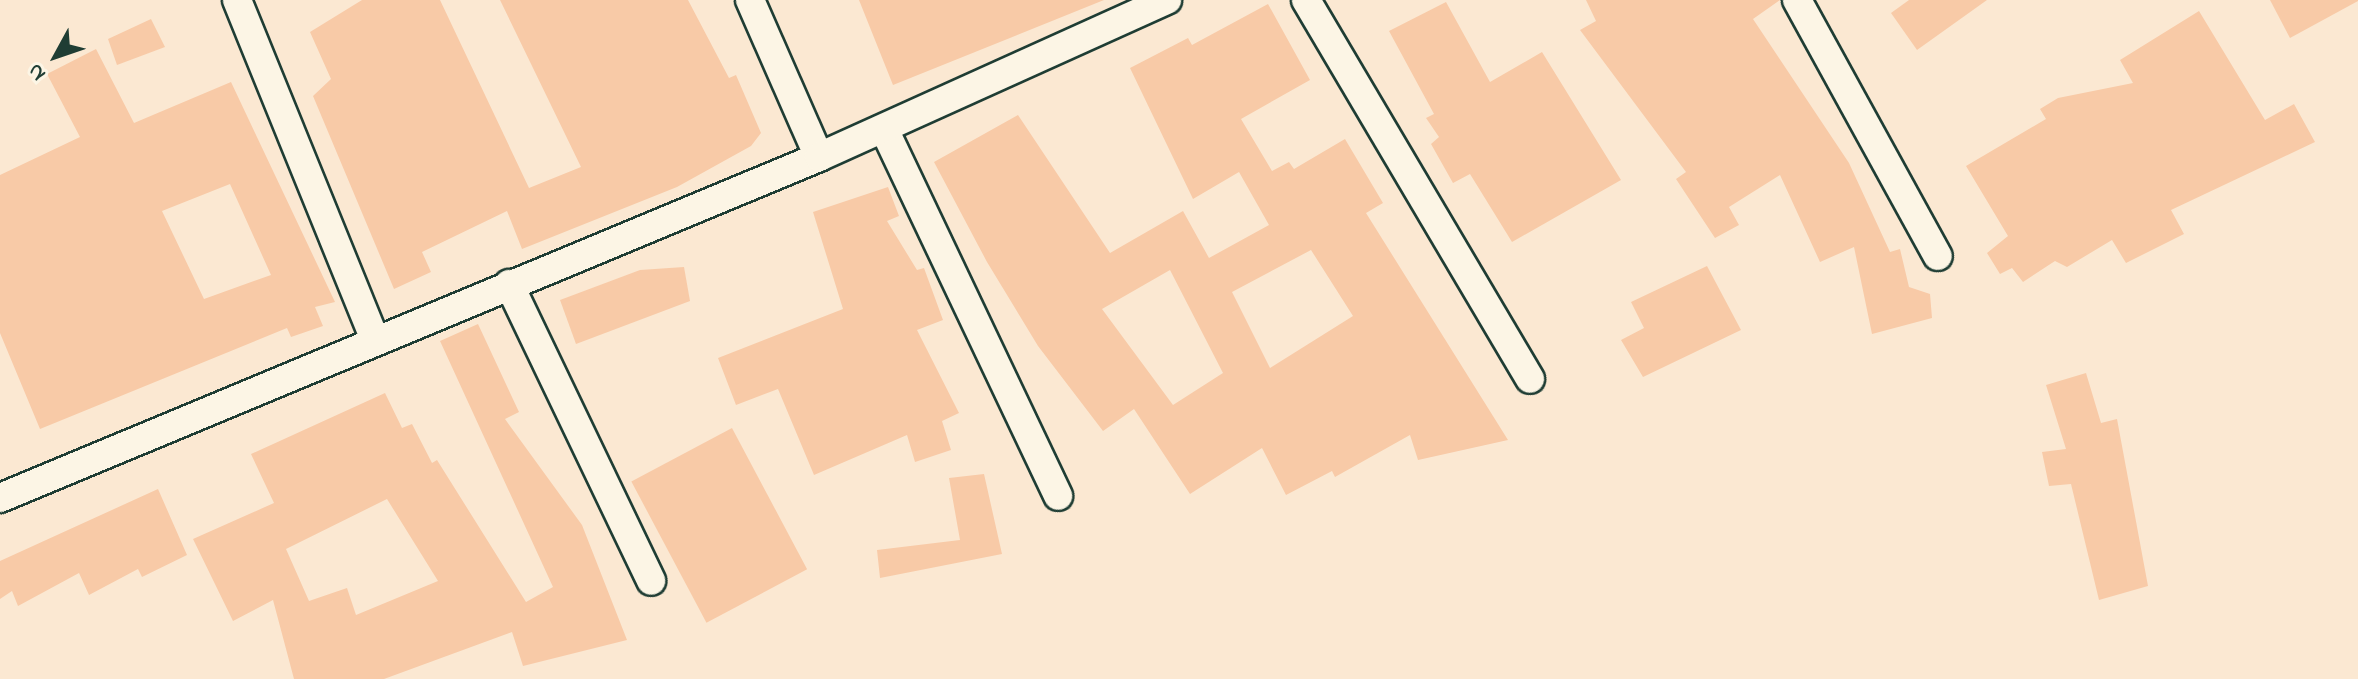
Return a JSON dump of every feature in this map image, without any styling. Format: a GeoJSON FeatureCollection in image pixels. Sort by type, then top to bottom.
{"type":"FeatureCollection","features":[{"type":"Feature","properties":{"kind":"street"},"geometry":{"type":"LineString","coordinates":[[237,0],[374,338]]}},
{"type":"Feature","properties":{"kind":"street"},"geometry":{"type":"LineString","coordinates":[[750,0],[819,157]]}},
{"type":"Feature","properties":{"kind":"street"},"geometry":{"type":"LineString","coordinates":[[3,489],[819,157],[1167,0]]}},
{"type":"Feature","properties":{"kind":"street"},"geometry":{"type":"LineString","coordinates":[[1306,0],[1530,379]]}},
{"type":"Feature","properties":{"kind":"street"},"geometry":{"type":"LineString","coordinates":[[1797,0],[1938,256]]}},
{"type":"Feature","properties":{"kind":"street"},"geometry":{"type":"LineString","coordinates":[[884,129],[1058,496]]}},
{"type":"Feature","properties":{"kind":"street"},"geometry":{"type":"LineString","coordinates":[[509,284],[651,581]]}},
{"type":"Feature","properties":{"kind":"building"},"geometry":{"type":"Polygon","coordinates":[[[362,0],[440,0],[529,188],[581,167],[500,0],[688,0],[729,78],[736,75],[761,133],[751,146],[677,187],[522,249],[507,211],[422,252],[431,272],[394,289],[313,96],[331,79],[310,32],[362,0]]]}},
{"type":"Feature","properties":{"kind":"building"},"geometry":{"type":"Polygon","coordinates":[[[859,0],[1104,0],[893,85],[859,0]]]}},
{"type":"Feature","properties":{"kind":"building"},"geometry":{"type":"Polygon","coordinates":[[[1586,0],[1780,0],[1753,19],[1849,163],[1890,252],[1900,249],[1909,287],[1930,294],[1932,318],[1872,334],[1854,247],[1820,262],[1780,175],[1729,207],[1739,225],[1715,238],[1676,179],[1686,172],[1580,30],[1596,21],[1586,0]]]}},
{"type":"Feature","properties":{"kind":"building"},"geometry":{"type":"Polygon","coordinates":[[[1909,0],[1987,0],[1917,50],[1891,13],[1909,0]]]}},
{"type":"Feature","properties":{"kind":"building"},"geometry":{"type":"Polygon","coordinates":[[[2270,0],[2358,0],[2358,1],[2290,38],[2270,0]]]}},
{"type":"Feature","properties":{"kind":"building"},"geometry":{"type":"Polygon","coordinates":[[[1446,2],[1490,82],[1542,52],[1621,180],[1512,242],[1470,174],[1453,183],[1431,144],[1439,137],[1426,118],[1434,114],[1389,31],[1446,2]]]}},
{"type":"Feature","properties":{"kind":"building"},"geometry":{"type":"Polygon","coordinates":[[[1268,4],[1310,80],[1241,119],[1272,171],[1289,162],[1294,169],[1345,139],[1383,203],[1366,213],[1508,440],[1418,460],[1410,435],[1335,477],[1332,471],[1286,495],[1262,448],[1190,494],[1134,409],[1103,431],[1038,346],[987,262],[934,162],[1018,115],[1110,253],[1183,211],[1209,258],[1269,225],[1239,172],[1193,199],[1130,68],[1188,38],[1192,45],[1268,4]],[[1311,250],[1232,292],[1270,368],[1353,316],[1311,250]],[[1170,270],[1102,309],[1173,405],[1223,373],[1170,270]]]}},
{"type":"Feature","properties":{"kind":"building"},"geometry":{"type":"Polygon","coordinates":[[[2199,11],[2265,120],[2294,104],[2315,142],[2171,210],[2184,234],[2126,263],[2112,240],[2067,267],[2055,261],[2023,282],[2012,268],[2000,274],[1987,253],[2008,236],[1966,166],[2046,119],[2040,109],[2058,98],[2133,83],[2120,60],[2199,11]]]}},
{"type":"Feature","properties":{"kind":"building"},"geometry":{"type":"Polygon","coordinates":[[[151,19],[165,47],[117,65],[108,39],[151,19]]]}},
{"type":"Feature","properties":{"kind":"building"},"geometry":{"type":"Polygon","coordinates":[[[96,49],[134,123],[231,82],[335,302],[315,307],[323,326],[291,337],[287,328],[40,429],[0,333],[0,175],[80,137],[47,74],[96,49]],[[230,184],[162,211],[204,299],[271,275],[230,184]]]}},
{"type":"Feature","properties":{"kind":"building"},"geometry":{"type":"Polygon","coordinates":[[[888,187],[899,216],[887,221],[917,270],[924,268],[943,320],[917,330],[959,413],[942,421],[951,450],[915,462],[907,435],[814,475],[778,389],[736,405],[718,358],[843,309],[813,212],[888,187]]]}},
{"type":"Feature","properties":{"kind":"building"},"geometry":{"type":"Polygon","coordinates":[[[1707,266],[1741,330],[1643,377],[1621,340],[1644,328],[1631,302],[1707,266]]]}},
{"type":"Feature","properties":{"kind":"building"},"geometry":{"type":"Polygon","coordinates":[[[684,267],[690,301],[576,344],[560,300],[640,270],[684,267]]]}},
{"type":"Feature","properties":{"kind":"building"},"geometry":{"type":"Polygon","coordinates":[[[478,324],[519,412],[505,419],[582,525],[627,640],[523,666],[512,632],[384,679],[294,679],[273,600],[233,621],[193,539],[274,503],[251,454],[385,393],[402,428],[412,424],[432,463],[437,460],[526,602],[553,587],[440,341],[478,324]],[[387,499],[286,549],[309,601],[347,588],[356,615],[438,581],[387,499]]]}},
{"type":"Feature","properties":{"kind":"building"},"geometry":{"type":"Polygon","coordinates":[[[2086,373],[2101,423],[2117,419],[2148,586],[2099,600],[2071,484],[2049,486],[2042,452],[2066,449],[2046,385],[2086,373]]]}},
{"type":"Feature","properties":{"kind":"building"},"geometry":{"type":"Polygon","coordinates":[[[732,428],[807,569],[706,623],[631,482],[732,428]]]}},
{"type":"Feature","properties":{"kind":"building"},"geometry":{"type":"Polygon","coordinates":[[[984,474],[1002,554],[880,578],[877,550],[960,540],[949,478],[984,474]]]}},
{"type":"Feature","properties":{"kind":"building"},"geometry":{"type":"Polygon","coordinates":[[[158,489],[187,555],[142,577],[138,569],[89,595],[79,573],[18,606],[12,591],[0,599],[0,561],[158,489]]]}}]}
